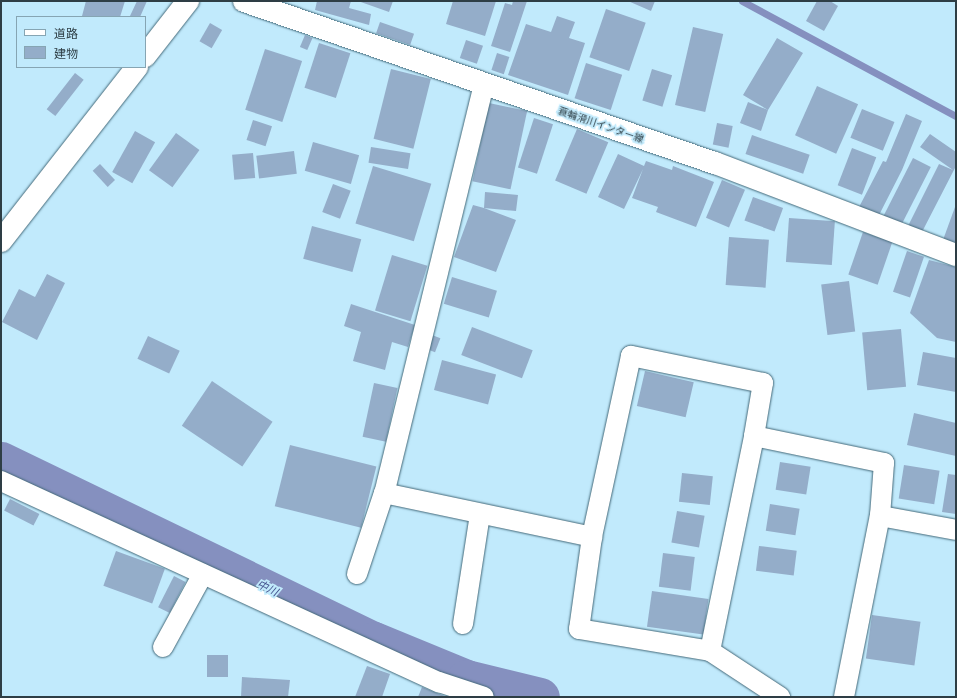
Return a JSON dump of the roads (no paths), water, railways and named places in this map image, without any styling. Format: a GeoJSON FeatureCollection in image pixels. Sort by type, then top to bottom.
{"type":"FeatureCollection","features":[{"type":"Feature","properties":{"kind":"main road"},"geometry":{"type":"LineString","coordinates":[[146,55],[188,1]]}},
{"type":"Feature","properties":{"kind":"main road","name":"蓑輪滑川インター線"},"geometry":{"type":"LineString","coordinates":[[244,1],[715,163],[956,255]]}},
{"type":"Feature","properties":{"kind":"main road"},"geometry":{"type":"LineString","coordinates":[[1,241],[136,68]]}},
{"type":"Feature","properties":{"kind":"street"},"geometry":{"type":"LineString","coordinates":[[357,574],[384,492],[484,84]]}},
{"type":"Feature","properties":{"kind":"street"},"geometry":{"type":"LineString","coordinates":[[710,651],[754,436],[763,383],[631,356],[592,537],[579,629],[710,651],[780,697]]}},
{"type":"Feature","properties":{"kind":"street"},"geometry":{"type":"LineString","coordinates":[[754,436],[884,463],[880,516],[844,697]]}},
{"type":"Feature","properties":{"kind":"street"},"geometry":{"type":"LineString","coordinates":[[1,481],[439,682],[484,697]]}},
{"type":"Feature","properties":{"kind":"street"},"geometry":{"type":"LineString","coordinates":[[384,492],[480,514],[592,537]]}},
{"type":"Feature","properties":{"kind":"street"},"geometry":{"type":"LineString","coordinates":[[463,624],[480,514]]}},
{"type":"Feature","properties":{"kind":"street"},"geometry":{"type":"LineString","coordinates":[[880,516],[956,530]]}},
{"type":"Feature","properties":{"kind":"street"},"geometry":{"type":"LineString","coordinates":[[163,647],[203,574]]}},
{"type":"Feature","properties":{"kind":"waterway"},"geometry":{"type":"LineString","coordinates":[[742,1],[956,116]]}},
{"type":"Feature","properties":{"kind":"waterway","name":"中川"},"geometry":{"type":"LineString","coordinates":[[1,461],[374,641],[466,679],[540,697]]}}]}
